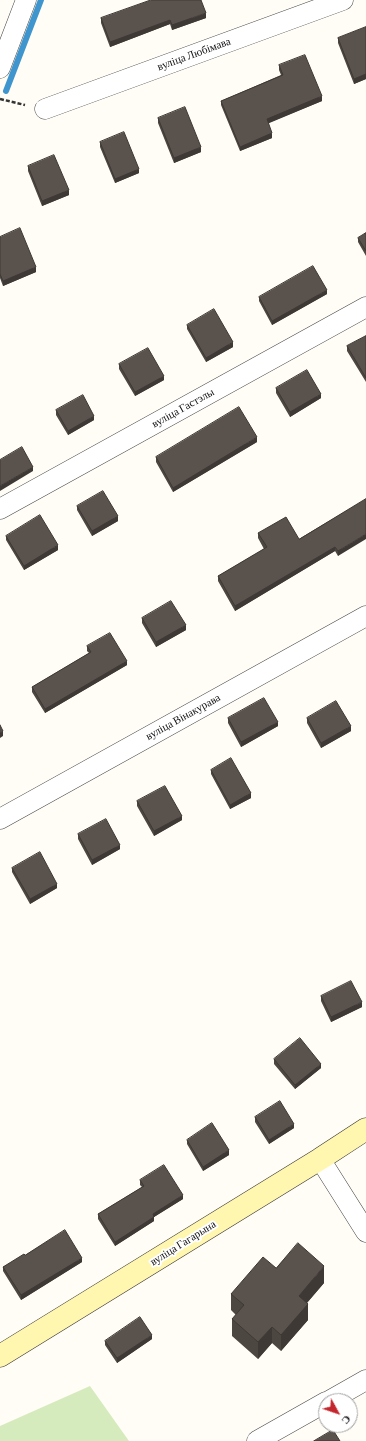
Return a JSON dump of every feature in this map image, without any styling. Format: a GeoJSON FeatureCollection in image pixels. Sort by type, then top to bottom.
{"type":"FeatureCollection","features":[{"type":"Feature","properties":{"kind":"street"},"geometry":{"type":"LineString","coordinates":[[0,68],[26,0]]}},
{"type":"Feature","properties":{"kind":"street","name":"вуліца Любімава"},"geometry":{"type":"LineString","coordinates":[[45,108],[343,0]]}},
{"type":"Feature","properties":{"kind":"street","name":"вуліца Гастэлы"},"geometry":{"type":"LineString","coordinates":[[0,509],[366,307]]}},
{"type":"Feature","properties":{"kind":"street","name":"вуліца Вінакурава"},"geometry":{"type":"LineString","coordinates":[[0,819],[366,616]]}},
{"type":"Feature","properties":{"kind":"street","name":"вуліца Гагарына"},"geometry":{"type":"LineString","coordinates":[[0,1356],[320,1159],[366,1129]]}},
{"type":"Feature","properties":{"kind":"street"},"geometry":{"type":"LineString","coordinates":[[320,1159],[366,1232]]}},
{"type":"Feature","properties":{"kind":"street"},"geometry":{"type":"LineString","coordinates":[[343,1393],[366,1380]]}},
{"type":"Feature","properties":{"kind":"street"},"geometry":{"type":"LineString","coordinates":[[257,1441],[318,1407]]}},
{"type":"Feature","properties":{"kind":"path"},"geometry":{"type":"LineString","coordinates":[[0,99],[45,108]]}},
{"type":"Feature","properties":{"kind":"green space"},"geometry":{"type":"Polygon","coordinates":[[[90,1386],[129,1441],[0,1441],[0,1426],[90,1386]]]}},
{"type":"Feature","properties":{"kind":"building"},"geometry":{"type":"Polygon","coordinates":[[[151,0],[201,0],[206,13],[172,25],[170,20],[110,42],[101,18],[151,0]]]}},
{"type":"Feature","properties":{"kind":"building"},"geometry":{"type":"Polygon","coordinates":[[[366,27],[366,74],[354,79],[338,38],[366,27]]]}},
{"type":"Feature","properties":{"kind":"building"},"geometry":{"type":"Polygon","coordinates":[[[305,55],[322,96],[267,119],[272,133],[240,147],[221,101],[283,75],[279,65],[305,55]]]}},
{"type":"Feature","properties":{"kind":"building"},"geometry":{"type":"Polygon","coordinates":[[[185,107],[201,147],[174,158],[158,118],[185,107]]]}},
{"type":"Feature","properties":{"kind":"building"},"geometry":{"type":"Polygon","coordinates":[[[124,132],[139,169],[115,179],[100,142],[124,132]]]}},
{"type":"Feature","properties":{"kind":"building"},"geometry":{"type":"Polygon","coordinates":[[[54,155],[69,190],[42,201],[28,166],[54,155]]]}},
{"type":"Feature","properties":{"kind":"building"},"geometry":{"type":"Polygon","coordinates":[[[20,228],[36,267],[3,281],[0,274],[0,237],[20,228]]]}},
{"type":"Feature","properties":{"kind":"building"},"geometry":{"type":"Polygon","coordinates":[[[366,233],[366,251],[358,238],[366,233]]]}},
{"type":"Feature","properties":{"kind":"building"},"geometry":{"type":"Polygon","coordinates":[[[313,266],[327,290],[272,321],[259,297],[313,266]]]}},
{"type":"Feature","properties":{"kind":"building"},"geometry":{"type":"Polygon","coordinates":[[[214,309],[233,342],[206,358],[187,325],[214,309]]]}},
{"type":"Feature","properties":{"kind":"building"},"geometry":{"type":"Polygon","coordinates":[[[366,336],[366,378],[347,346],[366,336]]]}},
{"type":"Feature","properties":{"kind":"building"},"geometry":{"type":"Polygon","coordinates":[[[148,348],[164,376],[135,392],[119,364],[148,348]]]}},
{"type":"Feature","properties":{"kind":"building"},"geometry":{"type":"Polygon","coordinates":[[[307,370],[321,394],[290,412],[276,388],[307,370]]]}},
{"type":"Feature","properties":{"kind":"building"},"geometry":{"type":"Polygon","coordinates":[[[83,395],[94,416],[68,431],[56,410],[83,395]]]}},
{"type":"Feature","properties":{"kind":"building"},"geometry":{"type":"Polygon","coordinates":[[[239,407],[257,437],[173,488],[156,457],[239,407]]]}},
{"type":"Feature","properties":{"kind":"building"},"geometry":{"type":"Polygon","coordinates":[[[22,447],[33,467],[0,486],[0,460],[22,447]]]}},
{"type":"Feature","properties":{"kind":"building"},"geometry":{"type":"Polygon","coordinates":[[[103,491],[118,516],[92,531],[77,506],[103,491]]]}},
{"type":"Feature","properties":{"kind":"building"},"geometry":{"type":"Polygon","coordinates":[[[366,499],[366,534],[338,551],[335,547],[235,606],[218,576],[267,547],[258,533],[286,517],[299,539],[366,499]]]}},
{"type":"Feature","properties":{"kind":"building"},"geometry":{"type":"Polygon","coordinates":[[[40,515],[58,545],[24,566],[6,536],[40,515]]]}},
{"type":"Feature","properties":{"kind":"building"},"geometry":{"type":"Polygon","coordinates":[[[171,601],[186,625],[156,642],[142,618],[171,601]]]}},
{"type":"Feature","properties":{"kind":"building"},"geometry":{"type":"Polygon","coordinates":[[[110,633],[127,661],[45,709],[32,687],[91,652],[87,646],[110,633]]]}},
{"type":"Feature","properties":{"kind":"building"},"geometry":{"type":"Polygon","coordinates":[[[264,698],[278,722],[241,742],[228,718],[264,698]]]}},
{"type":"Feature","properties":{"kind":"building"},"geometry":{"type":"Polygon","coordinates":[[[336,701],[351,726],[321,743],[307,718],[336,701]]]}},
{"type":"Feature","properties":{"kind":"building"},"geometry":{"type":"Polygon","coordinates":[[[0,725],[3,731],[0,733],[0,725]]]}},
{"type":"Feature","properties":{"kind":"building"},"geometry":{"type":"Polygon","coordinates":[[[231,758],[251,793],[230,805],[211,770],[231,758]]]}},
{"type":"Feature","properties":{"kind":"building"},"geometry":{"type":"Polygon","coordinates":[[[165,786],[182,816],[154,831],[137,801],[165,786]]]}},
{"type":"Feature","properties":{"kind":"building"},"geometry":{"type":"Polygon","coordinates":[[[106,819],[120,845],[92,860],[78,834],[106,819]]]}},
{"type":"Feature","properties":{"kind":"building"},"geometry":{"type":"Polygon","coordinates":[[[40,852],[57,884],[30,899],[12,868],[40,852]]]}},
{"type":"Feature","properties":{"kind":"building"},"geometry":{"type":"Polygon","coordinates":[[[351,981],[362,1002],[331,1017],[321,996],[351,981]]]}},
{"type":"Feature","properties":{"kind":"building"},"geometry":{"type":"Polygon","coordinates":[[[300,1038],[321,1064],[295,1085],[274,1059],[300,1038]]]}},
{"type":"Feature","properties":{"kind":"building"},"geometry":{"type":"Polygon","coordinates":[[[280,1101],[294,1124],[269,1140],[255,1117],[280,1101]]]}},
{"type":"Feature","properties":{"kind":"building"},"geometry":{"type":"Polygon","coordinates":[[[212,1123],[229,1150],[203,1167],[187,1140],[212,1123]]]}},
{"type":"Feature","properties":{"kind":"building"},"geometry":{"type":"Polygon","coordinates":[[[164,1165],[183,1195],[153,1214],[154,1217],[115,1242],[98,1214],[144,1186],[140,1180],[164,1165]]]}},
{"type":"Feature","properties":{"kind":"building"},"geometry":{"type":"Polygon","coordinates":[[[65,1230],[82,1258],[21,1295],[3,1267],[65,1230]]]}},
{"type":"Feature","properties":{"kind":"building"},"geometry":{"type":"Polygon","coordinates":[[[298,1243],[324,1266],[299,1296],[308,1304],[281,1335],[272,1327],[258,1342],[232,1319],[244,1305],[231,1294],[263,1257],[276,1268],[298,1243]]]}},
{"type":"Feature","properties":{"kind":"building"},"geometry":{"type":"Polygon","coordinates":[[[140,1317],[152,1335],[117,1358],[105,1341],[140,1317]]]}},
{"type":"Feature","properties":{"kind":"building"},"geometry":{"type":"Polygon","coordinates":[[[328,1433],[335,1433],[340,1441],[314,1441],[328,1433]]]}},
{"type":"Feature","properties":{"kind":"waterway"},"geometry":{"type":"LineString","coordinates":[[6,91],[41,0]]}}]}
